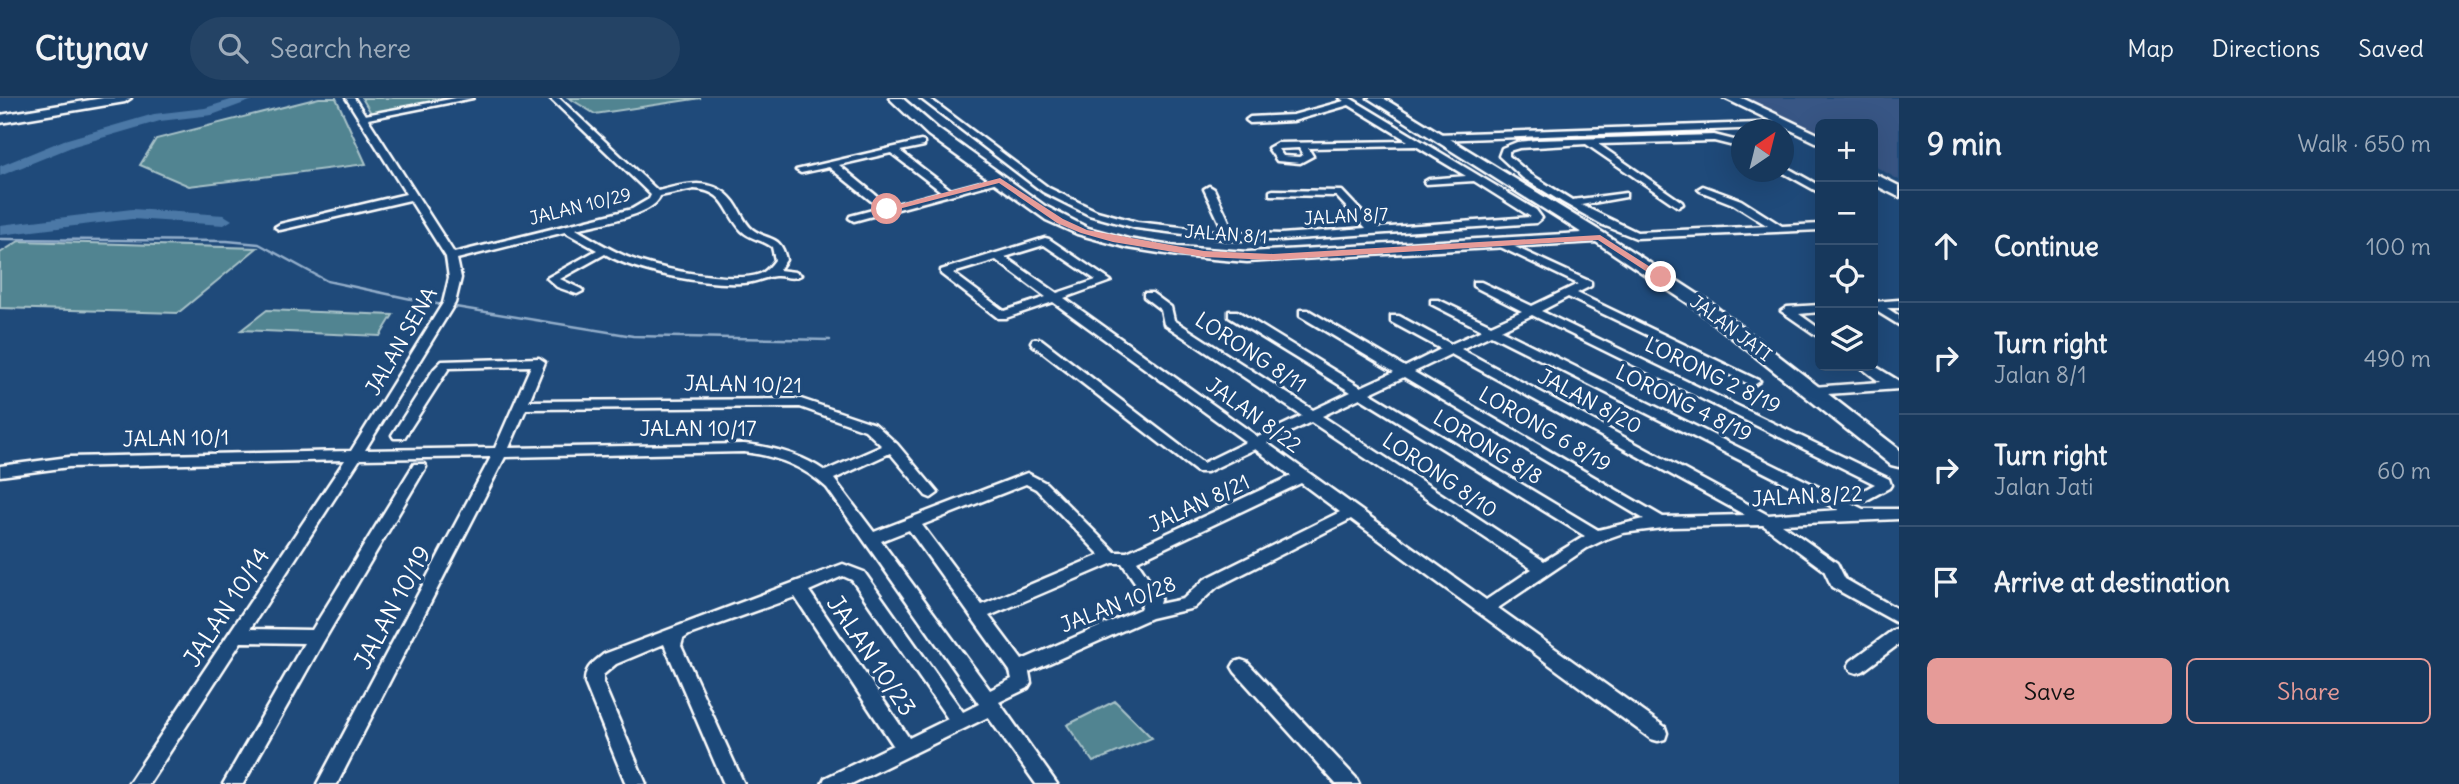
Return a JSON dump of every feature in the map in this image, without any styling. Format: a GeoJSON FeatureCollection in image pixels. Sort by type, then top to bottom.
{"type":"FeatureCollection","features":[{"type":"Feature","properties":{"kind":"main road"},"geometry":{"type":"LineString","coordinates":[[1715,98],[1763,119]]}},
{"type":"Feature","properties":{"kind":"main road"},"geometry":{"type":"LineString","coordinates":[[1731,98],[1767,119]]}},
{"type":"Feature","properties":{"kind":"main road"},"geometry":{"type":"LineString","coordinates":[[1794,131],[1815,138]]}},
{"type":"Feature","properties":{"kind":"main road"},"geometry":{"type":"LineString","coordinates":[[1794,135],[1815,147]]}},
{"type":"Feature","properties":{"kind":"main road"},"geometry":{"type":"LineString","coordinates":[[1878,170],[1899,181]]}},
{"type":"Feature","properties":{"kind":"main road"},"geometry":{"type":"LineString","coordinates":[[1878,180],[1899,192]]}},
{"type":"Feature","properties":{"kind":"street"},"geometry":{"type":"LineString","coordinates":[[0,112],[88,98]]}},
{"type":"Feature","properties":{"kind":"street"},"geometry":{"type":"LineString","coordinates":[[0,119],[125,98]]}},
{"type":"Feature","properties":{"kind":"street"},"geometry":{"type":"LineString","coordinates":[[350,98],[451,257]]}},
{"type":"Feature","properties":{"kind":"street"},"geometry":{"type":"LineString","coordinates":[[362,118],[470,98]]}},
{"type":"Feature","properties":{"kind":"street","name":"JALAN 10/29"},"geometry":{"type":"LineString","coordinates":[[451,257],[646,208],[654,201],[656,194],[554,98]]}},
{"type":"Feature","properties":{"kind":"street","name":"JALAN 8/1"},"geometry":{"type":"LineString","coordinates":[[895,98],[939,137],[1060,221],[1084,232],[1113,239],[1204,254],[1247,257],[1600,237]]}},
{"type":"Feature","properties":{"kind":"street","name":"JALAN 8/7"},"geometry":{"type":"LineString","coordinates":[[924,98],[1033,181],[1067,202],[1105,217],[1150,227],[1231,237],[1375,232],[1536,220],[1532,212],[1347,100]]}},
{"type":"Feature","properties":{"kind":"street"},"geometry":{"type":"LineString","coordinates":[[1059,98],[1065,98]]}},
{"type":"Feature","properties":{"kind":"street","name":"JALAN JATI"},"geometry":{"type":"LineString","coordinates":[[1374,98],[1600,237],[1701,304],[1899,460]]}},
{"type":"Feature","properties":{"kind":"street"},"geometry":{"type":"LineString","coordinates":[[1251,120],[1293,118],[1347,100]]}},
{"type":"Feature","properties":{"kind":"street"},"geometry":{"type":"LineString","coordinates":[[1386,124],[1410,120]]}},
{"type":"Feature","properties":{"kind":"street"},"geometry":{"type":"LineString","coordinates":[[1436,137],[1590,130],[1731,128]]}},
{"type":"Feature","properties":{"kind":"street"},"geometry":{"type":"LineString","coordinates":[[1590,130],[1607,141]]}},
{"type":"Feature","properties":{"kind":"street"},"geometry":{"type":"LineString","coordinates":[[1731,142],[1714,138],[1517,145],[1507,148],[1504,153],[1510,164],[1573,203],[1622,230],[1644,236],[1815,227]]}},
{"type":"Feature","properties":{"kind":"street"},"geometry":{"type":"LineString","coordinates":[[1589,142],[1678,204]]}},
{"type":"Feature","properties":{"kind":"street"},"geometry":{"type":"LineString","coordinates":[[1303,146],[1417,143]]}},
{"type":"Feature","properties":{"kind":"street"},"geometry":{"type":"LineString","coordinates":[[801,170],[922,144]]}},
{"type":"Feature","properties":{"kind":"street"},"geometry":{"type":"LineString","coordinates":[[892,150],[949,193]]}},
{"type":"Feature","properties":{"kind":"street"},"geometry":{"type":"LineString","coordinates":[[832,164],[887,209]]}},
{"type":"Feature","properties":{"kind":"street"},"geometry":{"type":"LineString","coordinates":[[1794,175],[1815,187]]}},
{"type":"Feature","properties":{"kind":"street"},"geometry":{"type":"LineString","coordinates":[[1429,182],[1474,178]]}},
{"type":"Feature","properties":{"kind":"street"},"geometry":{"type":"LineString","coordinates":[[854,218],[949,193],[1033,181]]}},
{"type":"Feature","properties":{"kind":"street"},"geometry":{"type":"LineString","coordinates":[[656,194],[698,185],[716,190],[731,204],[747,230],[769,240],[779,249],[780,260],[771,272]]}},
{"type":"Feature","properties":{"kind":"street"},"geometry":{"type":"LineString","coordinates":[[1209,189],[1231,237]]}},
{"type":"Feature","properties":{"kind":"street"},"geometry":{"type":"LineString","coordinates":[[1703,189],[1737,202],[1780,229]]}},
{"type":"Feature","properties":{"kind":"street"},"geometry":{"type":"LineString","coordinates":[[1273,193],[1339,193],[1375,232]]}},
{"type":"Feature","properties":{"kind":"street"},"geometry":{"type":"LineString","coordinates":[[1573,203],[1623,195]]}},
{"type":"Feature","properties":{"kind":"street"},"geometry":{"type":"LineString","coordinates":[[280,227],[412,196]]}},
{"type":"Feature","properties":{"kind":"street"},"geometry":{"type":"LineString","coordinates":[[566,228],[603,251],[628,261],[706,279],[752,279],[771,272],[795,275]]}},
{"type":"Feature","properties":{"kind":"street"},"geometry":{"type":"LineString","coordinates":[[1352,233],[1364,252]]}},
{"type":"Feature","properties":{"kind":"street"},"geometry":{"type":"LineString","coordinates":[[1047,241],[1105,280],[1000,314],[946,272],[996,255],[1047,241]]}},
{"type":"Feature","properties":{"kind":"street"},"geometry":{"type":"LineString","coordinates":[[1037,342],[1202,469],[1587,284],[1500,243]]}},
{"type":"Feature","properties":{"kind":"street"},"geometry":{"type":"LineString","coordinates":[[577,291],[561,285],[553,278],[603,251]]}},
{"type":"Feature","properties":{"kind":"street","name":"JALAN 8/22"},"geometry":{"type":"LineString","coordinates":[[996,255],[1658,733]]}},
{"type":"Feature","properties":{"kind":"street","name":"JALAN SENA"},"geometry":{"type":"LineString","coordinates":[[354,457],[449,303],[455,278],[451,257]]}},
{"type":"Feature","properties":{"kind":"street","name":"LORONG 2 8/19"},"geometry":{"type":"LineString","coordinates":[[1477,285],[1884,482],[1884,485],[1859,506]]}},
{"type":"Feature","properties":{"kind":"street"},"geometry":{"type":"LineString","coordinates":[[1568,293],[1754,381]]}},
{"type":"Feature","properties":{"kind":"street","name":"LORONG 8/11"},"geometry":{"type":"LineString","coordinates":[[1148,295],[1167,309],[1168,321],[1314,416]]}},
{"type":"Feature","properties":{"kind":"street","name":"LORONG 4 8/19"},"geometry":{"type":"LineString","coordinates":[[1435,302],[1859,506]]}},
{"type":"Feature","properties":{"kind":"street"},"geometry":{"type":"LineString","coordinates":[[1878,305],[1899,304]]}},
{"type":"Feature","properties":{"kind":"street"},"geometry":{"type":"LineString","coordinates":[[1878,308],[1899,321]]}},
{"type":"Feature","properties":{"kind":"street"},"geometry":{"type":"LineString","coordinates":[[1815,309],[1787,311],[1815,331]]}},
{"type":"Feature","properties":{"kind":"street","name":"LORONG 6 8/19"},"geometry":{"type":"LineString","coordinates":[[1304,313],[1663,524]]}},
{"type":"Feature","properties":{"kind":"street","name":"LORONG 8/11"},"geometry":{"type":"LineString","coordinates":[[1233,314],[1360,393]]}},
{"type":"Feature","properties":{"kind":"street","name":"JALAN 8/20"},"geometry":{"type":"LineString","coordinates":[[1395,319],[1766,520],[1831,567],[1838,583],[1899,618]]}},
{"type":"Feature","properties":{"kind":"street","name":"JALAN 10/19"},"geometry":{"type":"LineString","coordinates":[[327,784],[500,453],[538,362],[451,363],[440,369],[399,435]]}},
{"type":"Feature","properties":{"kind":"street"},"geometry":{"type":"LineString","coordinates":[[1873,371],[1896,385]]}},
{"type":"Feature","properties":{"kind":"street"},"geometry":{"type":"LineString","coordinates":[[1813,391],[1896,385]]}},
{"type":"Feature","properties":{"kind":"street","name":"LORONG 8/8"},"geometry":{"type":"LineString","coordinates":[[1360,393],[1595,535]]}},
{"type":"Feature","properties":{"kind":"street","name":"JALAN 10/21"},"geometry":{"type":"LineString","coordinates":[[520,405],[798,402],[870,427],[892,447],[932,493]]}},
{"type":"Feature","properties":{"kind":"street","name":"LORONG 8/10"},"geometry":{"type":"LineString","coordinates":[[1314,416],[1544,569]]}},
{"type":"Feature","properties":{"kind":"street"},"geometry":{"type":"LineString","coordinates":[[825,477],[892,447]]}},
{"type":"Feature","properties":{"kind":"street","name":"JALAN 10/17"},"geometry":{"type":"LineString","coordinates":[[354,457],[744,448],[771,451],[794,458],[825,477],[1047,784]]}},
{"type":"Feature","properties":{"kind":"street","name":"JALAN 10/1"},"geometry":{"type":"LineString","coordinates":[[0,471],[69,462],[142,459],[354,457]]}},
{"type":"Feature","properties":{"kind":"street","name":"JALAN 10/14"},"geometry":{"type":"LineString","coordinates":[[138,784],[354,457]]}},
{"type":"Feature","properties":{"kind":"street"},"geometry":{"type":"LineString","coordinates":[[233,784],[419,467]]}},
{"type":"Feature","properties":{"kind":"street","name":"JALAN 8/21"},"geometry":{"type":"LineString","coordinates":[[981,613],[1119,558],[1303,477]]}},
{"type":"Feature","properties":{"kind":"street"},"geometry":{"type":"LineString","coordinates":[[872,539],[1022,480],[1031,479],[1119,558],[1153,597],[1147,613]]}},
{"type":"Feature","properties":{"kind":"street","name":"JALAN 8/22"},"geometry":{"type":"LineString","coordinates":[[1487,607],[1595,535],[1614,530],[1663,524],[1766,520],[1859,506],[1899,514]]}},
{"type":"Feature","properties":{"kind":"street","name":"JALAN 10/28"},"geometry":{"type":"LineString","coordinates":[[1019,669],[1147,613],[1188,604],[1211,583],[1352,512]]}},
{"type":"Feature","properties":{"kind":"street"},"geometry":{"type":"LineString","coordinates":[[832,784],[960,722],[1022,683],[1019,669],[981,613],[912,523]]}},
{"type":"Feature","properties":{"kind":"street"},"geometry":{"type":"LineString","coordinates":[[636,784],[594,683],[594,672],[610,659],[843,570],[858,576],[960,722]]}},
{"type":"Feature","properties":{"kind":"street","name":"JALAN 10/23"},"geometry":{"type":"LineString","coordinates":[[799,589],[905,748]]}},
{"type":"Feature","properties":{"kind":"street"},"geometry":{"type":"LineString","coordinates":[[683,630],[676,635],[671,646],[734,784]]}},
{"type":"Feature","properties":{"kind":"street"},"geometry":{"type":"LineString","coordinates":[[236,635],[317,637]]}},
{"type":"Feature","properties":{"kind":"street"},"geometry":{"type":"LineString","coordinates":[[1857,666],[1899,635]]}},
{"type":"Feature","properties":{"kind":"street"},"geometry":{"type":"LineString","coordinates":[[1241,667],[1349,784]]}},
{"type":"Feature","properties":{"kind":"shaded area"},"geometry":{"type":"Polygon","coordinates":[[[1748,98],[1899,98],[1899,180],[1878,168],[1878,119],[1815,119],[1815,134],[1794,123],[1794,119],[1787,119],[1748,98]]]}},
{"type":"Feature","properties":{"kind":"green space"},"geometry":{"type":"Polygon","coordinates":[[[319,98],[336,98],[366,164],[189,186],[140,165],[156,139],[319,98]]]}},
{"type":"Feature","properties":{"kind":"green space"},"geometry":{"type":"Polygon","coordinates":[[[362,98],[459,98],[371,113],[362,98]]]}},
{"type":"Feature","properties":{"kind":"green space"},"geometry":{"type":"Polygon","coordinates":[[[569,98],[701,98],[595,114],[569,98]]]}},
{"type":"Feature","properties":{"kind":"green space"},"geometry":{"type":"Polygon","coordinates":[[[19,241],[257,248],[178,313],[0,308],[0,253],[19,241]]]}},
{"type":"Feature","properties":{"kind":"green space"},"geometry":{"type":"Polygon","coordinates":[[[267,310],[393,315],[380,336],[241,330],[267,310]]]}},
{"type":"Feature","properties":{"kind":"green space"},"geometry":{"type":"Polygon","coordinates":[[[1115,701],[1152,738],[1093,762],[1067,725],[1115,701]]]}},
{"type":"Feature","properties":{"kind":"waterway"},"geometry":{"type":"LineString","coordinates":[[0,171],[69,143],[159,117],[207,112],[251,98]]}},
{"type":"Feature","properties":{"kind":"waterway"},"geometry":{"type":"LineString","coordinates":[[0,230],[132,214],[224,220]]}},
{"type":"Feature","properties":{"kind":"waterway"},"geometry":{"type":"LineString","coordinates":[[0,239],[227,241],[259,244],[327,281],[425,302],[633,336],[830,340]]}},
{"type":"Feature","properties":{"kind":"route"},"geometry":{"type":"LineString","coordinates":[[887,209],[1000,180],[1060,221],[1084,232],[1204,254],[1273,257],[1600,237],[1661,277]]}}]}
